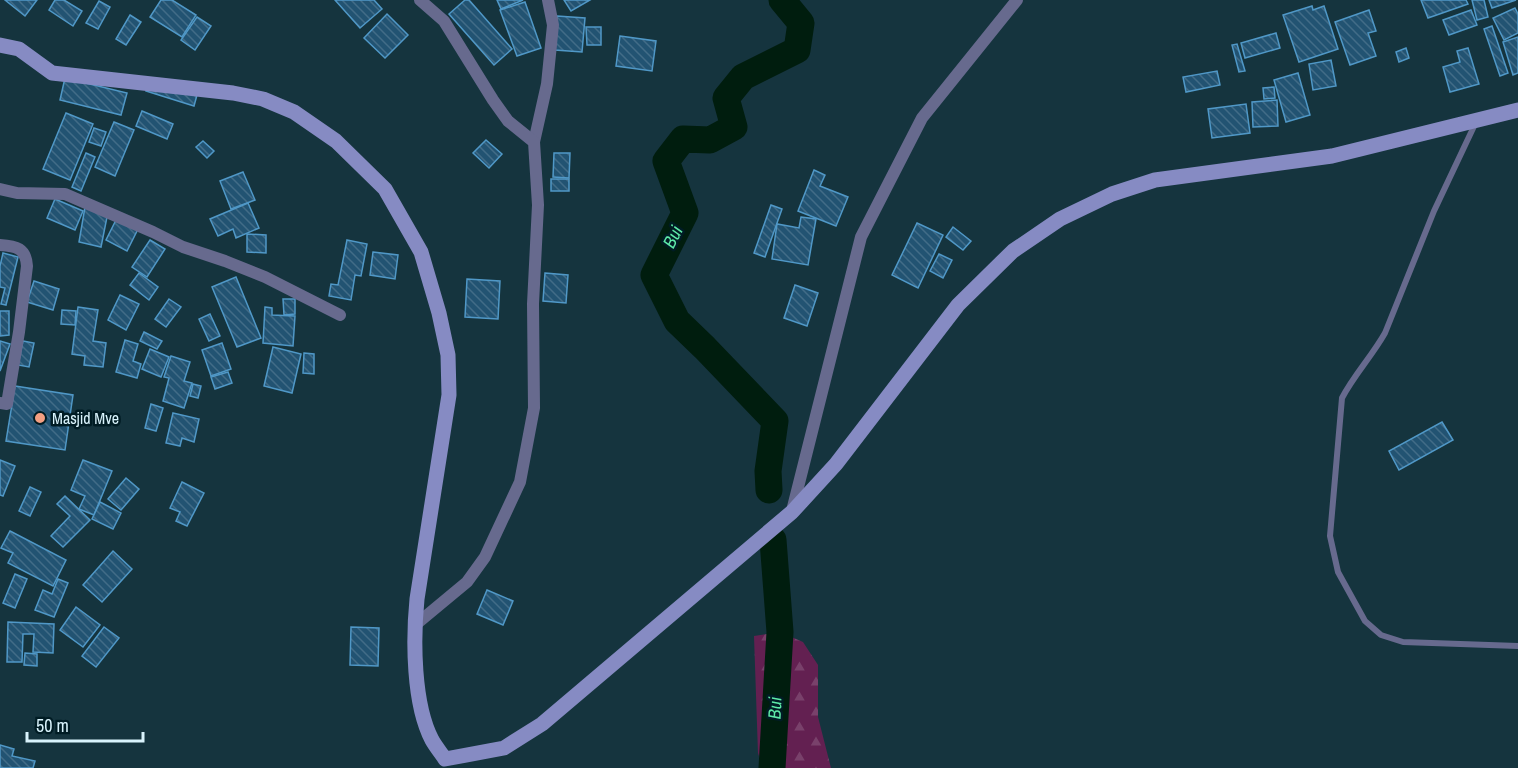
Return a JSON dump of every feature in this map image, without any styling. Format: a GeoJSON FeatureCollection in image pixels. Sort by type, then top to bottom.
{"type":"FeatureCollection","features":[{"type":"Feature","properties":{"kind":"main road"},"geometry":{"type":"LineString","coordinates":[[0,45],[19,49],[52,73],[233,93],[264,99],[294,112],[336,141],[385,189],[421,252],[439,313],[448,355],[448,395],[414,626],[417,678],[422,710],[432,739],[447,764],[504,748],[542,724],[792,512],[836,464],[958,305],[1013,251],[1060,219],[1112,194],[1155,180],[1332,156],[1518,110]]}},
{"type":"Feature","properties":{"kind":"street"},"geometry":{"type":"LineString","coordinates":[[420,0],[444,21],[508,121],[534,142]]}},
{"type":"Feature","properties":{"kind":"street"},"geometry":{"type":"LineString","coordinates":[[414,626],[466,582],[485,557],[520,482],[534,408],[533,304],[538,205],[534,142],[547,84],[553,25],[548,0]]}},
{"type":"Feature","properties":{"kind":"street"},"geometry":{"type":"LineString","coordinates":[[792,512],[861,237],[922,118],[1017,0]]}},
{"type":"Feature","properties":{"kind":"street"},"geometry":{"type":"LineString","coordinates":[[0,189],[17,193],[65,194],[183,247],[265,277],[340,315]]}},
{"type":"Feature","properties":{"kind":"street"},"geometry":{"type":"LineString","coordinates":[[0,245],[15,247],[27,256],[18,343],[7,404],[0,403]]}},
{"type":"Feature","properties":{"kind":"lane"},"geometry":{"type":"LineString","coordinates":[[1478,119],[1434,211],[1385,333],[1342,398],[1330,536],[1338,572],[1365,621],[1381,635],[1403,642],[1518,646]]}},
{"type":"Feature","properties":{"kind":"green space"},"geometry":{"type":"Polygon","coordinates":[[[780,632],[803,642],[818,665],[818,717],[831,768],[763,768],[758,753],[754,636],[780,632]]]}},
{"type":"Feature","properties":{"kind":"building"},"geometry":{"type":"Polygon","coordinates":[[[5,0],[37,0],[25,16],[5,0]]]}},
{"type":"Feature","properties":{"kind":"building"},"geometry":{"type":"Polygon","coordinates":[[[55,0],[64,0],[82,11],[73,26],[49,10],[55,0]]]}},
{"type":"Feature","properties":{"kind":"building"},"geometry":{"type":"Polygon","coordinates":[[[161,0],[172,0],[196,15],[182,37],[150,17],[161,0]]]}},
{"type":"Feature","properties":{"kind":"building"},"geometry":{"type":"Polygon","coordinates":[[[335,0],[374,0],[382,9],[360,28],[335,0]]]}},
{"type":"Feature","properties":{"kind":"building"},"geometry":{"type":"Polygon","coordinates":[[[465,0],[469,0],[512,49],[494,65],[449,14],[465,0]]]}},
{"type":"Feature","properties":{"kind":"building"},"geometry":{"type":"Polygon","coordinates":[[[497,0],[523,0],[501,9],[497,0]]]}},
{"type":"Feature","properties":{"kind":"building"},"geometry":{"type":"Polygon","coordinates":[[[564,0],[590,0],[571,11],[564,0]]]}},
{"type":"Feature","properties":{"kind":"building"},"geometry":{"type":"Polygon","coordinates":[[[1421,0],[1466,0],[1468,4],[1428,18],[1421,0]]]}},
{"type":"Feature","properties":{"kind":"building"},"geometry":{"type":"Polygon","coordinates":[[[1472,0],[1484,0],[1488,17],[1477,20],[1472,0]]]}},
{"type":"Feature","properties":{"kind":"building"},"geometry":{"type":"Polygon","coordinates":[[[1489,0],[1516,0],[1492,8],[1489,0]]]}},
{"type":"Feature","properties":{"kind":"building"},"geometry":{"type":"Polygon","coordinates":[[[99,1],[110,7],[98,29],[86,23],[99,1]]]}},
{"type":"Feature","properties":{"kind":"building"},"geometry":{"type":"Polygon","coordinates":[[[525,2],[541,48],[517,56],[500,10],[525,2]]]}},
{"type":"Feature","properties":{"kind":"building"},"geometry":{"type":"Polygon","coordinates":[[[1312,6],[1313,10],[1324,6],[1338,49],[1299,62],[1283,15],[1312,6]]]}},
{"type":"Feature","properties":{"kind":"building"},"geometry":{"type":"Polygon","coordinates":[[[1515,8],[1518,14],[1518,33],[1504,40],[1493,18],[1515,8]]]}},
{"type":"Feature","properties":{"kind":"building"},"geometry":{"type":"Polygon","coordinates":[[[1369,10],[1376,31],[1368,33],[1376,56],[1350,65],[1335,22],[1369,10]]]}},
{"type":"Feature","properties":{"kind":"building"},"geometry":{"type":"Polygon","coordinates":[[[1471,10],[1477,25],[1449,35],[1443,20],[1471,10]]]}},
{"type":"Feature","properties":{"kind":"building"},"geometry":{"type":"Polygon","coordinates":[[[387,14],[408,35],[385,58],[364,38],[387,14]]]}},
{"type":"Feature","properties":{"kind":"building"},"geometry":{"type":"Polygon","coordinates":[[[130,15],[141,22],[126,45],[116,39],[130,15]]]}},
{"type":"Feature","properties":{"kind":"building"},"geometry":{"type":"Polygon","coordinates":[[[557,16],[585,18],[582,52],[555,50],[557,16]]]}},
{"type":"Feature","properties":{"kind":"building"},"geometry":{"type":"Polygon","coordinates":[[[197,17],[211,26],[195,50],[181,40],[197,17]]]}},
{"type":"Feature","properties":{"kind":"building"},"geometry":{"type":"Polygon","coordinates":[[[1492,26],[1508,73],[1500,76],[1484,29],[1492,26]]]}},
{"type":"Feature","properties":{"kind":"building"},"geometry":{"type":"Polygon","coordinates":[[[586,27],[601,27],[601,45],[587,45],[586,27]]]}},
{"type":"Feature","properties":{"kind":"building"},"geometry":{"type":"Polygon","coordinates":[[[1276,33],[1280,48],[1245,58],[1241,43],[1276,33]]]}},
{"type":"Feature","properties":{"kind":"building"},"geometry":{"type":"Polygon","coordinates":[[[620,36],[656,41],[652,71],[616,66],[620,36]]]}},
{"type":"Feature","properties":{"kind":"building"},"geometry":{"type":"Polygon","coordinates":[[[1518,37],[1518,73],[1513,75],[1503,42],[1518,37]]]}},
{"type":"Feature","properties":{"kind":"building"},"geometry":{"type":"Polygon","coordinates":[[[1237,44],[1245,71],[1239,72],[1232,45],[1237,44]]]}},
{"type":"Feature","properties":{"kind":"building"},"geometry":{"type":"Polygon","coordinates":[[[1406,48],[1409,58],[1399,62],[1396,52],[1406,48]]]}},
{"type":"Feature","properties":{"kind":"building"},"geometry":{"type":"Polygon","coordinates":[[[1468,48],[1479,84],[1450,92],[1443,67],[1460,62],[1457,51],[1468,48]]]}},
{"type":"Feature","properties":{"kind":"building"},"geometry":{"type":"Polygon","coordinates":[[[1331,60],[1336,86],[1313,90],[1309,64],[1331,60]]]}},
{"type":"Feature","properties":{"kind":"building"},"geometry":{"type":"Polygon","coordinates":[[[1217,71],[1220,85],[1186,92],[1183,77],[1217,71]]]}},
{"type":"Feature","properties":{"kind":"building"},"geometry":{"type":"Polygon","coordinates":[[[1298,73],[1310,115],[1286,122],[1274,80],[1298,73]]]}},
{"type":"Feature","properties":{"kind":"building"},"geometry":{"type":"Polygon","coordinates":[[[65,78],[127,93],[121,115],[60,100],[65,78]]]}},
{"type":"Feature","properties":{"kind":"building"},"geometry":{"type":"Polygon","coordinates":[[[150,78],[197,95],[194,106],[146,91],[150,78]]]}},
{"type":"Feature","properties":{"kind":"building"},"geometry":{"type":"Polygon","coordinates":[[[1274,87],[1275,98],[1264,99],[1263,88],[1274,87]]]}},
{"type":"Feature","properties":{"kind":"building"},"geometry":{"type":"Polygon","coordinates":[[[1277,100],[1278,126],[1253,127],[1252,102],[1277,100]]]}},
{"type":"Feature","properties":{"kind":"building"},"geometry":{"type":"Polygon","coordinates":[[[1246,104],[1250,133],[1212,138],[1208,109],[1246,104]]]}},
{"type":"Feature","properties":{"kind":"building"},"geometry":{"type":"Polygon","coordinates":[[[142,111],[173,124],[167,139],[136,126],[142,111]]]}},
{"type":"Feature","properties":{"kind":"building"},"geometry":{"type":"Polygon","coordinates":[[[66,113],[93,124],[70,180],[43,169],[66,113]]]}},
{"type":"Feature","properties":{"kind":"building"},"geometry":{"type":"Polygon","coordinates":[[[114,122],[134,130],[115,176],[95,167],[114,122]]]}},
{"type":"Feature","properties":{"kind":"building"},"geometry":{"type":"Polygon","coordinates":[[[94,128],[106,132],[101,146],[89,142],[94,128]]]}},
{"type":"Feature","properties":{"kind":"building"},"geometry":{"type":"Polygon","coordinates":[[[486,140],[502,154],[489,168],[473,153],[486,140]]]}},
{"type":"Feature","properties":{"kind":"building"},"geometry":{"type":"Polygon","coordinates":[[[203,141],[214,151],[207,158],[196,147],[203,141]]]}},
{"type":"Feature","properties":{"kind":"building"},"geometry":{"type":"Polygon","coordinates":[[[86,153],[95,157],[81,191],[72,187],[86,153]]]}},
{"type":"Feature","properties":{"kind":"building"},"geometry":{"type":"Polygon","coordinates":[[[554,153],[570,153],[569,178],[553,177],[554,153]]]}},
{"type":"Feature","properties":{"kind":"building"},"geometry":{"type":"Polygon","coordinates":[[[814,170],[825,175],[820,186],[848,197],[836,226],[798,211],[814,170]]]}},
{"type":"Feature","properties":{"kind":"building"},"geometry":{"type":"Polygon","coordinates":[[[243,172],[255,200],[231,209],[220,181],[243,172]]]}},
{"type":"Feature","properties":{"kind":"building"},"geometry":{"type":"Polygon","coordinates":[[[551,179],[569,179],[569,191],[551,191],[551,179]]]}},
{"type":"Feature","properties":{"kind":"building"},"geometry":{"type":"Polygon","coordinates":[[[55,199],[83,211],[75,230],[47,218],[55,199]]]}},
{"type":"Feature","properties":{"kind":"building"},"geometry":{"type":"Polygon","coordinates":[[[248,203],[259,228],[236,238],[233,229],[218,236],[210,219],[248,203]]]}},
{"type":"Feature","properties":{"kind":"building"},"geometry":{"type":"Polygon","coordinates":[[[771,205],[782,209],[765,257],[754,253],[771,205]]]}},
{"type":"Feature","properties":{"kind":"building"},"geometry":{"type":"Polygon","coordinates":[[[85,207],[108,212],[101,247],[79,242],[85,207]]]}},
{"type":"Feature","properties":{"kind":"building"},"geometry":{"type":"Polygon","coordinates":[[[801,217],[816,219],[808,265],[772,259],[777,224],[799,228],[801,217]]]}},
{"type":"Feature","properties":{"kind":"building"},"geometry":{"type":"Polygon","coordinates":[[[117,218],[138,229],[127,251],[106,240],[117,218]]]}},
{"type":"Feature","properties":{"kind":"building"},"geometry":{"type":"Polygon","coordinates":[[[917,223],[943,235],[918,288],[892,275],[917,223]]]}},
{"type":"Feature","properties":{"kind":"building"},"geometry":{"type":"Polygon","coordinates":[[[953,227],[971,241],[963,250],[946,237],[953,227]]]}},
{"type":"Feature","properties":{"kind":"building"},"geometry":{"type":"Polygon","coordinates":[[[247,234],[266,235],[266,253],[247,252],[247,234]]]}},
{"type":"Feature","properties":{"kind":"building"},"geometry":{"type":"Polygon","coordinates":[[[150,240],[165,249],[147,277],[132,267],[150,240]]]}},
{"type":"Feature","properties":{"kind":"building"},"geometry":{"type":"Polygon","coordinates":[[[347,240],[367,244],[361,276],[355,275],[351,300],[329,296],[331,284],[338,285],[347,240]]]}},
{"type":"Feature","properties":{"kind":"building"},"geometry":{"type":"Polygon","coordinates":[[[373,252],[398,255],[395,279],[370,275],[373,252]]]}},
{"type":"Feature","properties":{"kind":"building"},"geometry":{"type":"Polygon","coordinates":[[[3,253],[18,257],[6,305],[1,304],[5,288],[0,287],[0,266],[3,253]]]}},
{"type":"Feature","properties":{"kind":"building"},"geometry":{"type":"Polygon","coordinates":[[[939,254],[952,260],[943,278],[930,271],[939,254]]]}},
{"type":"Feature","properties":{"kind":"building"},"geometry":{"type":"Polygon","coordinates":[[[139,273],[158,287],[149,300],[130,285],[139,273]]]}},
{"type":"Feature","properties":{"kind":"building"},"geometry":{"type":"Polygon","coordinates":[[[545,273],[568,275],[566,303],[543,301],[545,273]]]}},
{"type":"Feature","properties":{"kind":"building"},"geometry":{"type":"Polygon","coordinates":[[[236,277],[261,338],[237,347],[212,287],[236,277]]]}},
{"type":"Feature","properties":{"kind":"building"},"geometry":{"type":"Polygon","coordinates":[[[467,279],[500,281],[498,319],[465,317],[467,279]]]}},
{"type":"Feature","properties":{"kind":"building"},"geometry":{"type":"Polygon","coordinates":[[[34,281],[59,289],[53,310],[27,302],[34,281]]]}},
{"type":"Feature","properties":{"kind":"building"},"geometry":{"type":"Polygon","coordinates":[[[795,285],[818,293],[807,326],[784,318],[795,285]]]}},
{"type":"Feature","properties":{"kind":"building"},"geometry":{"type":"Polygon","coordinates":[[[120,295],[139,304],[126,330],[108,320],[120,295]]]}},
{"type":"Feature","properties":{"kind":"building"},"geometry":{"type":"Polygon","coordinates":[[[169,299],[181,307],[166,327],[155,319],[169,299]]]}},
{"type":"Feature","properties":{"kind":"building"},"geometry":{"type":"Polygon","coordinates":[[[283,299],[295,299],[295,314],[284,315],[283,299]]]}},
{"type":"Feature","properties":{"kind":"building"},"geometry":{"type":"Polygon","coordinates":[[[78,307],[98,310],[93,341],[106,343],[103,367],[84,365],[85,356],[72,354],[78,307]]]}},
{"type":"Feature","properties":{"kind":"building"},"geometry":{"type":"Polygon","coordinates":[[[265,307],[272,308],[272,315],[295,316],[293,346],[263,343],[265,307]]]}},
{"type":"Feature","properties":{"kind":"building"},"geometry":{"type":"Polygon","coordinates":[[[62,310],[76,311],[75,325],[61,324],[62,310]]]}},
{"type":"Feature","properties":{"kind":"building"},"geometry":{"type":"Polygon","coordinates":[[[0,311],[9,311],[9,335],[0,336],[0,311]]]}},
{"type":"Feature","properties":{"kind":"building"},"geometry":{"type":"Polygon","coordinates":[[[210,314],[220,336],[209,341],[199,319],[210,314]]]}},
{"type":"Feature","properties":{"kind":"building"},"geometry":{"type":"Polygon","coordinates":[[[144,332],[162,341],[157,349],[140,341],[144,332]]]}},
{"type":"Feature","properties":{"kind":"building"},"geometry":{"type":"Polygon","coordinates":[[[125,340],[138,344],[133,361],[141,364],[137,378],[116,372],[125,340]]]}},
{"type":"Feature","properties":{"kind":"building"},"geometry":{"type":"Polygon","coordinates":[[[0,341],[10,344],[0,371],[0,341]]]}},
{"type":"Feature","properties":{"kind":"building"},"geometry":{"type":"Polygon","coordinates":[[[23,341],[34,343],[29,367],[18,365],[23,341]]]}},
{"type":"Feature","properties":{"kind":"building"},"geometry":{"type":"Polygon","coordinates":[[[222,343],[231,369],[211,376],[202,350],[222,343]]]}},
{"type":"Feature","properties":{"kind":"building"},"geometry":{"type":"Polygon","coordinates":[[[273,347],[301,354],[292,393],[264,386],[273,347]]]}},
{"type":"Feature","properties":{"kind":"building"},"geometry":{"type":"Polygon","coordinates":[[[150,349],[169,357],[161,377],[142,369],[150,349]]]}},
{"type":"Feature","properties":{"kind":"building"},"geometry":{"type":"Polygon","coordinates":[[[304,353],[314,354],[314,374],[303,373],[304,353]]]}},
{"type":"Feature","properties":{"kind":"building"},"geometry":{"type":"Polygon","coordinates":[[[171,356],[190,362],[184,381],[192,383],[184,408],[163,401],[169,378],[164,377],[171,356]]]}},
{"type":"Feature","properties":{"kind":"building"},"geometry":{"type":"Polygon","coordinates":[[[228,372],[232,383],[215,389],[211,377],[228,372]]]}},
{"type":"Feature","properties":{"kind":"building"},"geometry":{"type":"Polygon","coordinates":[[[193,384],[201,386],[198,398],[190,396],[193,384]]]}},
{"type":"Feature","properties":{"kind":"building","name":"Masjid Mve"},"geometry":{"type":"Polygon","coordinates":[[[15,386],[73,395],[65,450],[6,441],[15,386]]]}},
{"type":"Feature","properties":{"kind":"building"},"geometry":{"type":"Polygon","coordinates":[[[151,404],[163,408],[156,431],[145,428],[151,404]]]}},
{"type":"Feature","properties":{"kind":"building"},"geometry":{"type":"Polygon","coordinates":[[[173,413],[199,419],[194,442],[182,438],[180,446],[166,443],[173,413]]]}},
{"type":"Feature","properties":{"kind":"building"},"geometry":{"type":"Polygon","coordinates":[[[1442,422],[1453,440],[1399,470],[1389,451],[1442,422]]]}},
{"type":"Feature","properties":{"kind":"building"},"geometry":{"type":"Polygon","coordinates":[[[0,460],[15,466],[3,496],[0,495],[0,460]]]}},
{"type":"Feature","properties":{"kind":"building"},"geometry":{"type":"Polygon","coordinates":[[[83,460],[112,471],[94,515],[79,509],[85,496],[71,490],[83,460]]]}},
{"type":"Feature","properties":{"kind":"building"},"geometry":{"type":"Polygon","coordinates":[[[126,478],[139,489],[121,510],[108,499],[126,478]]]}},
{"type":"Feature","properties":{"kind":"building"},"geometry":{"type":"Polygon","coordinates":[[[182,482],[204,493],[187,526],[176,521],[180,512],[170,508],[182,482]]]}},
{"type":"Feature","properties":{"kind":"building"},"geometry":{"type":"Polygon","coordinates":[[[30,487],[41,492],[30,516],[19,511],[30,487]]]}},
{"type":"Feature","properties":{"kind":"building"},"geometry":{"type":"Polygon","coordinates":[[[65,496],[90,520],[63,547],[51,536],[70,516],[57,504],[65,496]]]}},
{"type":"Feature","properties":{"kind":"building"},"geometry":{"type":"Polygon","coordinates":[[[100,502],[121,513],[113,529],[92,519],[100,502]]]}},
{"type":"Feature","properties":{"kind":"building"},"geometry":{"type":"Polygon","coordinates":[[[10,531],[66,560],[53,586],[8,563],[13,553],[1,548],[10,531]]]}},
{"type":"Feature","properties":{"kind":"building"},"geometry":{"type":"Polygon","coordinates":[[[113,551],[132,569],[102,602],[83,585],[113,551]]]}},
{"type":"Feature","properties":{"kind":"building"},"geometry":{"type":"Polygon","coordinates":[[[15,574],[27,579],[15,608],[3,603],[15,574]]]}},
{"type":"Feature","properties":{"kind":"building"},"geometry":{"type":"Polygon","coordinates":[[[58,579],[68,583],[54,617],[35,610],[43,590],[52,594],[58,579]]]}},
{"type":"Feature","properties":{"kind":"building"},"geometry":{"type":"Polygon","coordinates":[[[487,590],[513,601],[503,625],[477,614],[487,590]]]}},
{"type":"Feature","properties":{"kind":"building"},"geometry":{"type":"Polygon","coordinates":[[[76,607],[100,625],[83,647],[60,630],[76,607]]]}},
{"type":"Feature","properties":{"kind":"building"},"geometry":{"type":"Polygon","coordinates":[[[8,622],[54,624],[53,653],[33,652],[34,634],[23,634],[22,662],[7,662],[8,622]]]}},
{"type":"Feature","properties":{"kind":"building"},"geometry":{"type":"Polygon","coordinates":[[[104,627],[119,638],[96,667],[82,656],[104,627]]]}},
{"type":"Feature","properties":{"kind":"building"},"geometry":{"type":"Polygon","coordinates":[[[351,627],[379,628],[378,666],[350,665],[351,627]]]}},
{"type":"Feature","properties":{"kind":"building"},"geometry":{"type":"Polygon","coordinates":[[[25,653],[37,654],[37,666],[24,665],[25,653]]]}},
{"type":"Feature","properties":{"kind":"building"},"geometry":{"type":"Polygon","coordinates":[[[0,745],[14,749],[12,756],[35,761],[33,768],[0,768],[0,745]]]}},
{"type":"Feature","properties":{"kind":"waterway","name":"Bui"},"geometry":{"type":"LineString","coordinates":[[769,490],[768,471],[775,421],[677,321],[654,275],[685,213],[666,161],[683,139],[710,140],[734,127],[726,98],[743,77],[797,50],[801,23],[782,0]]}},
{"type":"Feature","properties":{"kind":"waterway","name":"Bui"},"geometry":{"type":"LineString","coordinates":[[772,768],[780,632],[773,540]]}},
{"type":"Feature","properties":{"kind":"place","name":"Masjid Mve"},"geometry":{"type":"Point","coordinates":[40,418]}}]}
